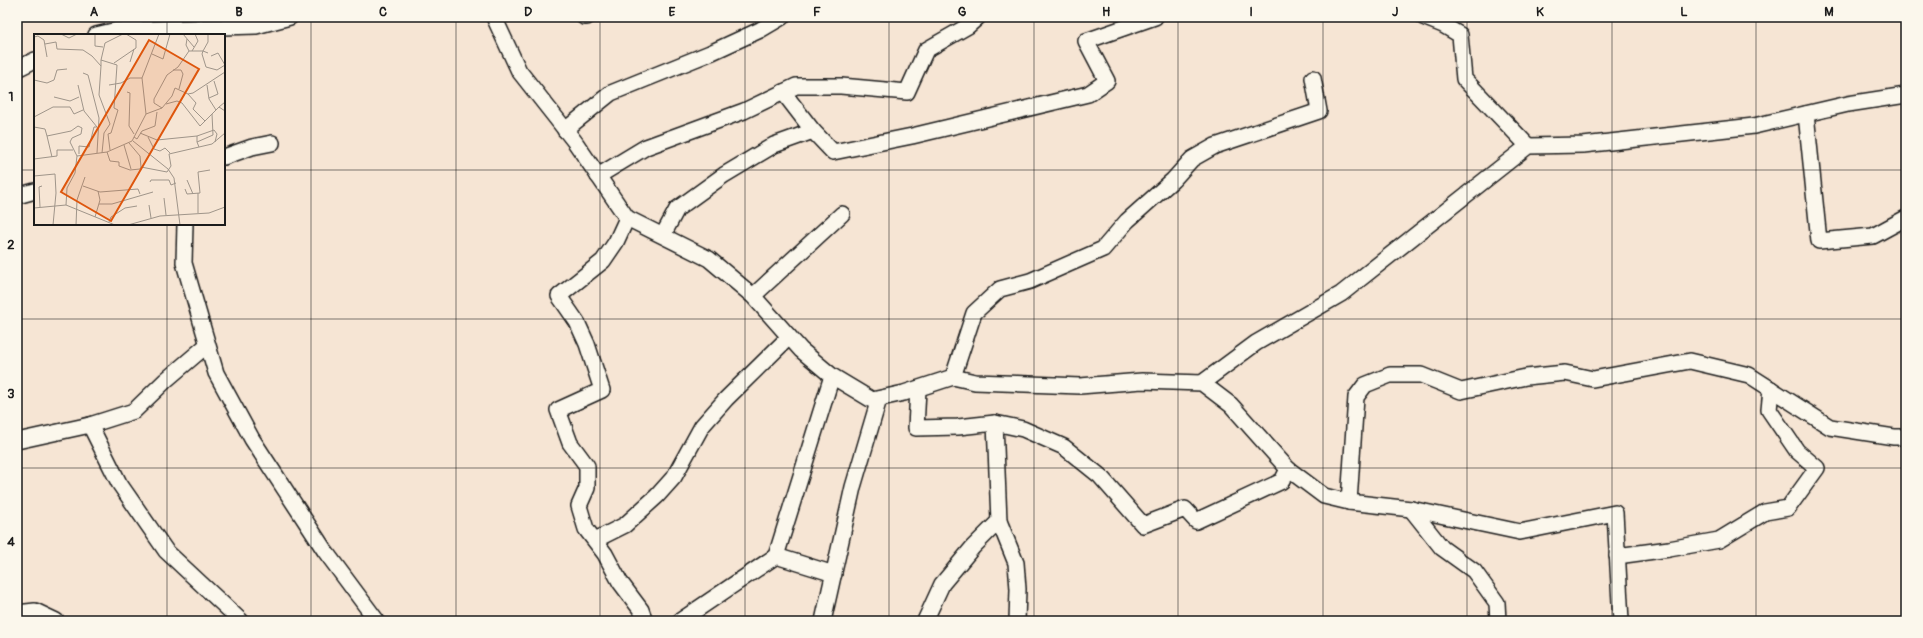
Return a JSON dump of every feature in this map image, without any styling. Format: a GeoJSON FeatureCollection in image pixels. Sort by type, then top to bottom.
{"type":"FeatureCollection","features":[{"type":"Feature","properties":{"kind":"street"},"geometry":{"type":"LineString","coordinates":[[100,34],[117,30],[256,26],[290,17]]}},
{"type":"Feature","properties":{"kind":"street"},"geometry":{"type":"LineString","coordinates":[[494,17],[519,71],[565,130],[627,218],[709,259],[753,296],[801,350],[832,376],[872,400],[918,389],[953,377],[975,382],[1080,386],[1142,381],[1202,383],[1231,405],[1288,469],[1324,496],[1349,502],[1411,509],[1520,532],[1615,514],[1620,621]]}},
{"type":"Feature","properties":{"kind":"street"},"geometry":{"type":"LineString","coordinates":[[565,130],[611,93],[710,53],[760,30],[782,17]]}},
{"type":"Feature","properties":{"kind":"street"},"geometry":{"type":"LineString","coordinates":[[598,176],[646,147],[744,111],[796,86],[841,86],[907,92],[926,50],[968,26],[978,17]]}},
{"type":"Feature","properties":{"kind":"street"},"geometry":{"type":"LineString","coordinates":[[783,92],[813,131],[833,152],[912,136],[1088,94],[1107,81],[1086,40],[1155,17]]}},
{"type":"Feature","properties":{"kind":"street"},"geometry":{"type":"LineString","coordinates":[[1423,17],[1443,25],[1460,35],[1464,79],[1528,146]]}},
{"type":"Feature","properties":{"kind":"street"},"geometry":{"type":"LineString","coordinates":[[17,69],[34,60]]}},
{"type":"Feature","properties":{"kind":"street"},"geometry":{"type":"LineString","coordinates":[[953,377],[974,313],[1000,289],[1030,281],[1103,248],[1127,220],[1173,180],[1192,159],[1215,146],[1319,111],[1313,78]]}},
{"type":"Feature","properties":{"kind":"street"},"geometry":{"type":"LineString","coordinates":[[1202,383],[1256,343],[1341,294],[1528,146],[1583,145],[1754,126],[1848,104],[1906,95]]}},
{"type":"Feature","properties":{"kind":"street"},"geometry":{"type":"LineString","coordinates":[[1806,114],[1819,241],[1873,236],[1906,218]]}},
{"type":"Feature","properties":{"kind":"street"},"geometry":{"type":"LineString","coordinates":[[663,235],[677,209],[724,175],[774,146],[813,131]]}},
{"type":"Feature","properties":{"kind":"street"},"geometry":{"type":"LineString","coordinates":[[225,157],[252,147],[272,143]]}},
{"type":"Feature","properties":{"kind":"street"},"geometry":{"type":"LineString","coordinates":[[17,196],[34,191]]}},
{"type":"Feature","properties":{"kind":"street"},"geometry":{"type":"LineString","coordinates":[[753,296],[842,214]]}},
{"type":"Feature","properties":{"kind":"street"},"geometry":{"type":"LineString","coordinates":[[627,218],[616,242],[603,261],[559,296],[577,322],[602,390],[558,410],[570,443],[588,466],[588,488],[578,506],[586,529],[605,554],[620,582],[641,610],[645,621]]}},
{"type":"Feature","properties":{"kind":"street"},"geometry":{"type":"LineString","coordinates":[[185,225],[184,263],[216,373],[252,439],[325,551],[377,621]]}},
{"type":"Feature","properties":{"kind":"street"},"geometry":{"type":"LineString","coordinates":[[595,540],[625,526],[657,496],[674,477],[702,426],[789,337]]}},
{"type":"Feature","properties":{"kind":"street"},"geometry":{"type":"LineString","coordinates":[[17,441],[90,425],[134,411],[166,380],[207,345]]}},
{"type":"Feature","properties":{"kind":"street"},"geometry":{"type":"LineString","coordinates":[[1349,502],[1356,397],[1365,386],[1390,375],[1421,375],[1461,391],[1526,377],[1565,373],[1593,379],[1690,361],[1750,375],[1830,427],[1894,437],[1906,437]]}},
{"type":"Feature","properties":{"kind":"street"},"geometry":{"type":"LineString","coordinates":[[680,621],[776,556],[832,376]]}},
{"type":"Feature","properties":{"kind":"street"},"geometry":{"type":"LineString","coordinates":[[918,389],[916,428],[958,427],[995,423],[1023,430],[1064,447],[1100,476],[1143,525],[1185,508],[1196,521],[1282,481],[1288,469]]}},
{"type":"Feature","properties":{"kind":"street"},"geometry":{"type":"LineString","coordinates":[[1617,556],[1719,540],[1765,512],[1788,508],[1817,468],[1798,450],[1769,410],[1771,389]]}},
{"type":"Feature","properties":{"kind":"street"},"geometry":{"type":"LineString","coordinates":[[823,621],[853,487],[879,399]]}},
{"type":"Feature","properties":{"kind":"street"},"geometry":{"type":"LineString","coordinates":[[995,423],[999,521],[1016,563],[1018,589],[1017,621]]}},
{"type":"Feature","properties":{"kind":"street"},"geometry":{"type":"LineString","coordinates":[[90,425],[119,483],[166,551],[241,621]]}},
{"type":"Feature","properties":{"kind":"street"},"geometry":{"type":"LineString","coordinates":[[1411,509],[1442,548],[1474,571],[1498,603],[1498,621]]}},
{"type":"Feature","properties":{"kind":"street"},"geometry":{"type":"LineString","coordinates":[[924,621],[942,584],[973,547],[999,521]]}},
{"type":"Feature","properties":{"kind":"street"},"geometry":{"type":"LineString","coordinates":[[776,556],[834,574]]}},
{"type":"Feature","properties":{"kind":"street"},"geometry":{"type":"LineString","coordinates":[[17,613],[35,611],[56,621]]}}]}
